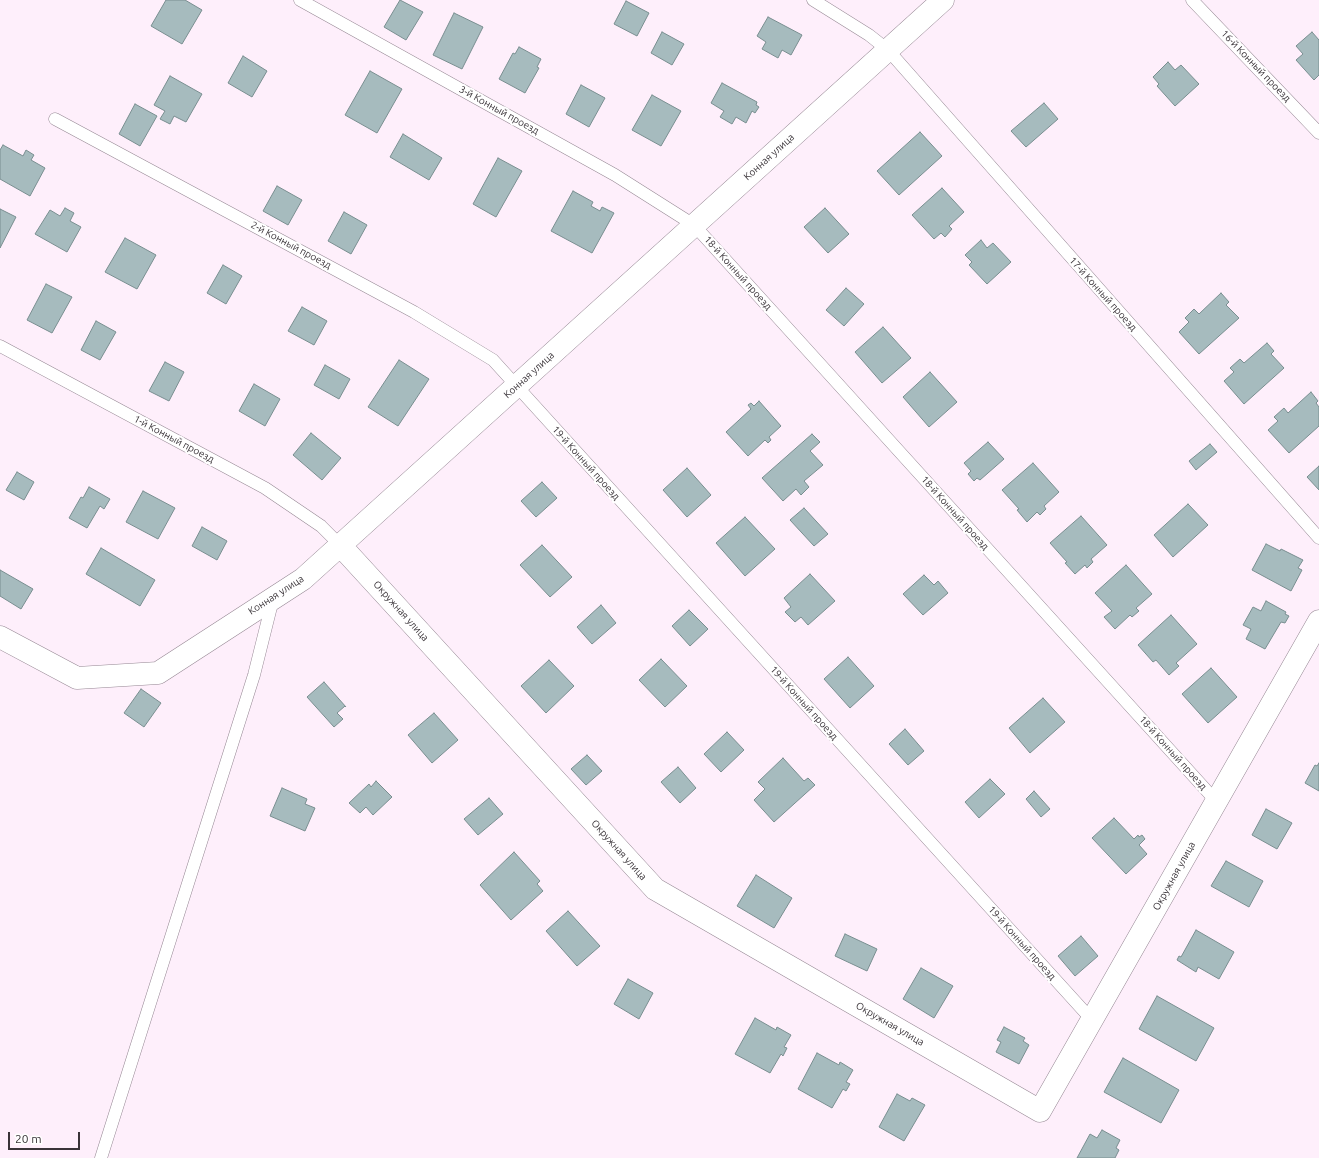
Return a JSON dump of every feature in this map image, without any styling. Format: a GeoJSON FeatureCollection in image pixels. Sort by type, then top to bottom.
{"type":"FeatureCollection","features":[{"type":"Feature","properties":{"kind":"street","name":"Конная улица"},"geometry":{"type":"LineString","coordinates":[[0,637],[77,678],[158,672],[303,579],[943,0]]}},
{"type":"Feature","properties":{"kind":"street","name":"Окружная улица"},"geometry":{"type":"LineString","coordinates":[[340,545],[655,889],[1040,1111],[1319,621]]}},
{"type":"Feature","properties":{"kind":"lane","name":"3-й Конный проезд"},"geometry":{"type":"LineString","coordinates":[[300,0],[615,176],[694,225]]}},
{"type":"Feature","properties":{"kind":"lane","name":"17-й Конный проезд"},"geometry":{"type":"LineString","coordinates":[[813,0],[869,35],[888,50],[1319,538]]}},
{"type":"Feature","properties":{"kind":"lane","name":"16-й Конный проезд"},"geometry":{"type":"LineString","coordinates":[[1192,0],[1319,133]]}},
{"type":"Feature","properties":{"kind":"lane","name":"2-й Конный проезд"},"geometry":{"type":"LineString","coordinates":[[55,119],[414,312],[493,360],[516,386]]}},
{"type":"Feature","properties":{"kind":"lane","name":"18-й Конный проезд"},"geometry":{"type":"LineString","coordinates":[[694,225],[1216,801]]}},
{"type":"Feature","properties":{"kind":"lane","name":"1-й Конный проезд"},"geometry":{"type":"LineString","coordinates":[[0,346],[265,488],[321,526],[340,545]]}},
{"type":"Feature","properties":{"kind":"lane","name":"19-й Конный проезд"},"geometry":{"type":"LineString","coordinates":[[516,386],[1092,1020]]}},
{"type":"Feature","properties":{"kind":"lane"},"geometry":{"type":"LineString","coordinates":[[101,1158],[254,675],[274,598]]}},
{"type":"Feature","properties":{"kind":"building"},"geometry":{"type":"Polygon","coordinates":[[[166,0],[185,0],[202,10],[182,44],[151,26],[166,0]]]}},
{"type":"Feature","properties":{"kind":"building"},"geometry":{"type":"Polygon","coordinates":[[[400,0],[423,12],[406,40],[384,27],[400,0]]]}},
{"type":"Feature","properties":{"kind":"building"},"geometry":{"type":"Polygon","coordinates":[[[626,1],[649,13],[637,36],[614,24],[626,1]]]}},
{"type":"Feature","properties":{"kind":"building"},"geometry":{"type":"Polygon","coordinates":[[[454,13],[483,27],[462,69],[433,55],[454,13]]]}},
{"type":"Feature","properties":{"kind":"building"},"geometry":{"type":"Polygon","coordinates":[[[768,17],[802,35],[791,55],[782,50],[778,58],[762,49],[766,42],[757,36],[768,17]]]}},
{"type":"Feature","properties":{"kind":"building"},"geometry":{"type":"Polygon","coordinates":[[[662,32],[684,44],[672,65],[651,53],[662,32]]]}},
{"type":"Feature","properties":{"kind":"building"},"geometry":{"type":"Polygon","coordinates":[[[1312,32],[1319,40],[1319,75],[1314,80],[1296,60],[1303,54],[1296,46],[1312,32]]]}},
{"type":"Feature","properties":{"kind":"building"},"geometry":{"type":"Polygon","coordinates":[[[519,47],[541,59],[537,67],[539,68],[525,93],[499,79],[513,53],[515,54],[519,47]]]}},
{"type":"Feature","properties":{"kind":"building"},"geometry":{"type":"Polygon","coordinates":[[[243,56],[267,71],[252,97],[228,83],[243,56]]]}},
{"type":"Feature","properties":{"kind":"building"},"geometry":{"type":"Polygon","coordinates":[[[1168,62],[1175,70],[1181,65],[1199,84],[1175,106],[1157,86],[1159,84],[1153,77],[1168,62]]]}},
{"type":"Feature","properties":{"kind":"building"},"geometry":{"type":"Polygon","coordinates":[[[370,71],[402,89],[377,133],[345,115],[370,71]]]}},
{"type":"Feature","properties":{"kind":"building"},"geometry":{"type":"Polygon","coordinates":[[[170,76],[202,94],[186,122],[174,116],[170,124],[160,119],[165,111],[154,105],[170,76]]]}},
{"type":"Feature","properties":{"kind":"building"},"geometry":{"type":"Polygon","coordinates":[[[722,83],[757,102],[756,105],[759,107],[755,113],[752,111],[746,123],[736,117],[732,124],[720,117],[724,111],[711,103],[722,83]]]}},
{"type":"Feature","properties":{"kind":"building"},"geometry":{"type":"Polygon","coordinates":[[[581,85],[605,98],[589,127],[566,114],[581,85]]]}},
{"type":"Feature","properties":{"kind":"building"},"geometry":{"type":"Polygon","coordinates":[[[652,95],[681,111],[661,146],[632,130],[652,95]]]}},
{"type":"Feature","properties":{"kind":"building"},"geometry":{"type":"Polygon","coordinates":[[[1044,103],[1058,119],[1026,147],[1011,131],[1044,103]]]}},
{"type":"Feature","properties":{"kind":"building"},"geometry":{"type":"Polygon","coordinates":[[[135,104],[157,116],[140,146],[119,134],[135,104]]]}},
{"type":"Feature","properties":{"kind":"building"},"geometry":{"type":"Polygon","coordinates":[[[920,132],[942,156],[899,195],[877,171],[920,132]]]}},
{"type":"Feature","properties":{"kind":"building"},"geometry":{"type":"Polygon","coordinates":[[[403,134],[442,158],[429,180],[390,157],[403,134]]]}},
{"type":"Feature","properties":{"kind":"building"},"geometry":{"type":"Polygon","coordinates":[[[3,145],[23,156],[26,150],[34,155],[31,160],[45,168],[30,196],[0,179],[0,150],[3,145]]]}},
{"type":"Feature","properties":{"kind":"building"},"geometry":{"type":"Polygon","coordinates":[[[498,158],[522,171],[496,217],[473,204],[498,158]]]}},
{"type":"Feature","properties":{"kind":"building"},"geometry":{"type":"Polygon","coordinates":[[[277,186],[302,200],[288,225],[263,211],[277,186]]]}},
{"type":"Feature","properties":{"kind":"building"},"geometry":{"type":"Polygon","coordinates":[[[942,188],[964,212],[949,226],[952,229],[945,237],[941,233],[934,239],[912,215],[942,188]]]}},
{"type":"Feature","properties":{"kind":"building"},"geometry":{"type":"Polygon","coordinates":[[[573,191],[593,202],[591,206],[600,211],[602,207],[614,213],[592,253],[551,231],[573,191]]]}},
{"type":"Feature","properties":{"kind":"building"},"geometry":{"type":"Polygon","coordinates":[[[65,208],[74,213],[70,221],[81,227],[67,252],[35,234],[50,210],[60,216],[65,208]]]}},
{"type":"Feature","properties":{"kind":"building"},"geometry":{"type":"Polygon","coordinates":[[[825,208],[849,234],[828,253],[804,227],[825,208]]]}},
{"type":"Feature","properties":{"kind":"building"},"geometry":{"type":"Polygon","coordinates":[[[0,209],[16,217],[0,248],[0,209]]]}},
{"type":"Feature","properties":{"kind":"building"},"geometry":{"type":"Polygon","coordinates":[[[344,212],[367,225],[351,254],[328,241],[344,212]]]}},
{"type":"Feature","properties":{"kind":"building"},"geometry":{"type":"Polygon","coordinates":[[[125,238],[156,255],[137,289],[105,272],[125,238]]]}},
{"type":"Feature","properties":{"kind":"building"},"geometry":{"type":"Polygon","coordinates":[[[981,240],[987,248],[993,243],[1011,262],[987,284],[969,265],[972,262],[965,255],[981,240]]]}},
{"type":"Feature","properties":{"kind":"building"},"geometry":{"type":"Polygon","coordinates":[[[223,265],[242,276],[226,304],[207,293],[223,265]]]}},
{"type":"Feature","properties":{"kind":"building"},"geometry":{"type":"Polygon","coordinates":[[[46,284],[72,297],[52,333],[27,320],[46,284]]]}},
{"type":"Feature","properties":{"kind":"building"},"geometry":{"type":"Polygon","coordinates":[[[846,288],[864,304],[844,326],[826,310],[846,288]]]}},
{"type":"Feature","properties":{"kind":"building"},"geometry":{"type":"Polygon","coordinates":[[[1221,293],[1229,302],[1226,305],[1239,318],[1199,354],[1179,332],[1189,322],[1185,318],[1194,309],[1199,314],[1221,293]]]}},
{"type":"Feature","properties":{"kind":"building"},"geometry":{"type":"Polygon","coordinates":[[[302,307],[327,321],[314,345],[288,331],[302,307]]]}},
{"type":"Feature","properties":{"kind":"building"},"geometry":{"type":"Polygon","coordinates":[[[96,321],[116,332],[100,360],[81,350],[96,321]]]}},
{"type":"Feature","properties":{"kind":"building"},"geometry":{"type":"Polygon","coordinates":[[[883,327],[911,358],[882,383],[855,352],[883,327]]]}},
{"type":"Feature","properties":{"kind":"building"},"geometry":{"type":"Polygon","coordinates":[[[1267,343],[1274,351],[1271,354],[1284,368],[1244,404],[1224,381],[1234,372],[1230,368],[1240,359],[1244,363],[1267,343]]]}},
{"type":"Feature","properties":{"kind":"building"},"geometry":{"type":"Polygon","coordinates":[[[399,360],[429,379],[398,426],[368,407],[399,360]]]}},
{"type":"Feature","properties":{"kind":"building"},"geometry":{"type":"Polygon","coordinates":[[[165,362],[184,372],[169,401],[149,391],[165,362]]]}},
{"type":"Feature","properties":{"kind":"building"},"geometry":{"type":"Polygon","coordinates":[[[325,365],[350,379],[339,399],[314,385],[325,365]]]}},
{"type":"Feature","properties":{"kind":"building"},"geometry":{"type":"Polygon","coordinates":[[[930,372],[957,402],[929,427],[903,397],[930,372]]]}},
{"type":"Feature","properties":{"kind":"building"},"geometry":{"type":"Polygon","coordinates":[[[254,384],[280,399],[265,426],[239,411],[254,384]]]}},
{"type":"Feature","properties":{"kind":"building"},"geometry":{"type":"Polygon","coordinates":[[[1311,392],[1318,401],[1316,403],[1319,407],[1319,426],[1289,453],[1268,430],[1278,421],[1274,417],[1284,408],[1288,413],[1311,392]]]}},
{"type":"Feature","properties":{"kind":"building"},"geometry":{"type":"Polygon","coordinates":[[[759,401],[781,426],[769,437],[771,440],[768,443],[765,440],[748,456],[726,432],[751,409],[748,405],[751,403],[754,406],[759,401]]]}},
{"type":"Feature","properties":{"kind":"building"},"geometry":{"type":"Polygon","coordinates":[[[311,433],[341,458],[322,480],[293,455],[311,433]]]}},
{"type":"Feature","properties":{"kind":"building"},"geometry":{"type":"Polygon","coordinates":[[[812,434],[820,442],[810,451],[823,465],[804,481],[809,487],[801,495],[796,489],[783,501],[762,478],[812,434]]]}},
{"type":"Feature","properties":{"kind":"building"},"geometry":{"type":"Polygon","coordinates":[[[988,442],[1004,459],[980,480],[977,478],[974,481],[968,474],[971,471],[964,463],[988,442]]]}},
{"type":"Feature","properties":{"kind":"building"},"geometry":{"type":"Polygon","coordinates":[[[1210,444],[1217,452],[1196,470],[1189,461],[1210,444]]]}},
{"type":"Feature","properties":{"kind":"building"},"geometry":{"type":"Polygon","coordinates":[[[1033,463],[1059,492],[1044,506],[1046,509],[1040,515],[1037,512],[1027,522],[1017,510],[1019,509],[1002,490],[1033,463]]]}},
{"type":"Feature","properties":{"kind":"building"},"geometry":{"type":"Polygon","coordinates":[[[1319,466],[1319,490],[1307,477],[1319,466]]]}},
{"type":"Feature","properties":{"kind":"building"},"geometry":{"type":"Polygon","coordinates":[[[687,468],[711,495],[687,517],[663,490],[687,468]]]}},
{"type":"Feature","properties":{"kind":"building"},"geometry":{"type":"Polygon","coordinates":[[[17,472],[34,482],[24,500],[6,490],[17,472]]]}},
{"type":"Feature","properties":{"kind":"building"},"geometry":{"type":"Polygon","coordinates":[[[542,482],[557,498],[536,517],[521,501],[542,482]]]}},
{"type":"Feature","properties":{"kind":"building"},"geometry":{"type":"Polygon","coordinates":[[[89,487],[110,499],[104,509],[100,506],[87,528],[69,518],[81,497],[83,498],[89,487]]]}},
{"type":"Feature","properties":{"kind":"building"},"geometry":{"type":"Polygon","coordinates":[[[143,491],[175,508],[158,539],[126,522],[143,491]]]}},
{"type":"Feature","properties":{"kind":"building"},"geometry":{"type":"Polygon","coordinates":[[[1188,504],[1208,525],[1173,557],[1154,535],[1188,504]]]}},
{"type":"Feature","properties":{"kind":"building"},"geometry":{"type":"Polygon","coordinates":[[[804,508],[828,534],[814,546],[790,520],[804,508]]]}},
{"type":"Feature","properties":{"kind":"building"},"geometry":{"type":"Polygon","coordinates":[[[1081,516],[1107,545],[1091,559],[1093,562],[1087,568],[1085,565],[1075,574],[1065,563],[1067,562],[1050,543],[1081,516]]]}},
{"type":"Feature","properties":{"kind":"building"},"geometry":{"type":"Polygon","coordinates":[[[745,517],[775,549],[745,576],[716,543],[745,517]]]}},
{"type":"Feature","properties":{"kind":"building"},"geometry":{"type":"Polygon","coordinates":[[[202,527],[227,541],[217,560],[192,546],[202,527]]]}},
{"type":"Feature","properties":{"kind":"building"},"geometry":{"type":"Polygon","coordinates":[[[1266,544],[1280,551],[1281,549],[1303,560],[1298,568],[1302,570],[1291,591],[1252,570],[1266,544]]]}},
{"type":"Feature","properties":{"kind":"building"},"geometry":{"type":"Polygon","coordinates":[[[542,545],[572,577],[550,597],[520,565],[542,545]]]}},
{"type":"Feature","properties":{"kind":"building"},"geometry":{"type":"Polygon","coordinates":[[[101,548],[155,580],[140,606],[86,574],[101,548]]]}},
{"type":"Feature","properties":{"kind":"building"},"geometry":{"type":"Polygon","coordinates":[[[1126,565],[1152,594],[1136,608],[1139,611],[1132,617],[1130,615],[1115,629],[1104,617],[1112,611],[1095,593],[1126,565]]]}},
{"type":"Feature","properties":{"kind":"building"},"geometry":{"type":"Polygon","coordinates":[[[0,570],[33,589],[21,609],[0,596],[0,570]]]}},
{"type":"Feature","properties":{"kind":"building"},"geometry":{"type":"Polygon","coordinates":[[[810,574],[835,601],[808,625],[801,617],[795,622],[785,612],[791,607],[784,598],[810,574]]]}},
{"type":"Feature","properties":{"kind":"building"},"geometry":{"type":"Polygon","coordinates":[[[924,575],[934,585],[938,581],[948,593],[923,615],[903,594],[924,575]]]}},
{"type":"Feature","properties":{"kind":"building"},"geometry":{"type":"Polygon","coordinates":[[[1266,601],[1286,612],[1285,614],[1289,616],[1285,623],[1281,622],[1265,649],[1246,639],[1251,629],[1243,625],[1253,607],[1261,611],[1266,601]]]}},
{"type":"Feature","properties":{"kind":"building"},"geometry":{"type":"Polygon","coordinates":[[[601,605],[616,623],[592,644],[577,627],[601,605]]]}},
{"type":"Feature","properties":{"kind":"building"},"geometry":{"type":"Polygon","coordinates":[[[689,610],[708,629],[690,646],[672,626],[689,610]]]}},
{"type":"Feature","properties":{"kind":"building"},"geometry":{"type":"Polygon","coordinates":[[[1171,615],[1197,644],[1176,663],[1179,666],[1169,675],[1156,660],[1153,662],[1138,645],[1171,615]]]}},
{"type":"Feature","properties":{"kind":"building"},"geometry":{"type":"Polygon","coordinates":[[[848,657],[874,686],[850,708],[824,679],[848,657]]]}},
{"type":"Feature","properties":{"kind":"building"},"geometry":{"type":"Polygon","coordinates":[[[661,659],[687,686],[665,707],[639,680],[661,659]]]}},
{"type":"Feature","properties":{"kind":"building"},"geometry":{"type":"Polygon","coordinates":[[[549,660],[574,686],[546,713],[521,686],[549,660]]]}},
{"type":"Feature","properties":{"kind":"building"},"geometry":{"type":"Polygon","coordinates":[[[1211,668],[1237,697],[1208,723],[1182,694],[1211,668]]]}},
{"type":"Feature","properties":{"kind":"building"},"geometry":{"type":"Polygon","coordinates":[[[324,682],[346,707],[345,706],[337,713],[343,719],[334,727],[307,697],[324,682]]]}},
{"type":"Feature","properties":{"kind":"building"},"geometry":{"type":"Polygon","coordinates":[[[141,689],[161,703],[144,727],[124,713],[141,689]]]}},
{"type":"Feature","properties":{"kind":"building"},"geometry":{"type":"Polygon","coordinates":[[[1043,698],[1065,722],[1030,753],[1009,728],[1043,698]]]}},
{"type":"Feature","properties":{"kind":"building"},"geometry":{"type":"Polygon","coordinates":[[[434,713],[458,740],[432,763],[408,735],[434,713]]]}},
{"type":"Feature","properties":{"kind":"building"},"geometry":{"type":"Polygon","coordinates":[[[905,729],[924,751],[908,765],[889,744],[905,729]]]}},
{"type":"Feature","properties":{"kind":"building"},"geometry":{"type":"Polygon","coordinates":[[[727,732],[744,750],[721,772],[704,754],[727,732]]]}},
{"type":"Feature","properties":{"kind":"building"},"geometry":{"type":"Polygon","coordinates":[[[587,755],[602,771],[586,785],[571,769],[587,755]]]}},
{"type":"Feature","properties":{"kind":"building"},"geometry":{"type":"Polygon","coordinates":[[[783,758],[804,781],[808,778],[815,785],[774,822],[754,800],[765,789],[758,782],[783,758]]]}},
{"type":"Feature","properties":{"kind":"building"},"geometry":{"type":"Polygon","coordinates":[[[1319,763],[1319,791],[1305,783],[1315,765],[1317,766],[1319,763]]]}},
{"type":"Feature","properties":{"kind":"building"},"geometry":{"type":"Polygon","coordinates":[[[678,767],[696,788],[680,803],[661,782],[678,767]]]}},
{"type":"Feature","properties":{"kind":"building"},"geometry":{"type":"Polygon","coordinates":[[[990,779],[1005,794],[979,818],[965,802],[990,779]]]}},
{"type":"Feature","properties":{"kind":"building"},"geometry":{"type":"Polygon","coordinates":[[[376,781],[392,797],[373,815],[366,807],[360,813],[349,803],[369,784],[371,787],[376,781]]]}},
{"type":"Feature","properties":{"kind":"building"},"geometry":{"type":"Polygon","coordinates":[[[282,788],[307,799],[305,804],[315,808],[305,831],[270,816],[282,788]]]}},
{"type":"Feature","properties":{"kind":"building"},"geometry":{"type":"Polygon","coordinates":[[[1034,791],[1050,809],[1041,817],[1026,799],[1034,791]]]}},
{"type":"Feature","properties":{"kind":"building"},"geometry":{"type":"Polygon","coordinates":[[[489,798],[503,814],[478,835],[464,819],[489,798]]]}},
{"type":"Feature","properties":{"kind":"building"},"geometry":{"type":"Polygon","coordinates":[[[1266,809],[1292,823],[1277,849],[1252,835],[1266,809]]]}},
{"type":"Feature","properties":{"kind":"building"},"geometry":{"type":"Polygon","coordinates":[[[1114,818],[1134,839],[1138,835],[1139,837],[1142,835],[1145,839],[1139,845],[1147,854],[1126,874],[1092,838],[1114,818]]]}},
{"type":"Feature","properties":{"kind":"building"},"geometry":{"type":"Polygon","coordinates":[[[514,852],[540,881],[537,884],[543,891],[511,920],[480,885],[514,852]]]}},
{"type":"Feature","properties":{"kind":"building"},"geometry":{"type":"Polygon","coordinates":[[[1226,861],[1263,881],[1249,907],[1211,886],[1226,861]]]}},
{"type":"Feature","properties":{"kind":"building"},"geometry":{"type":"Polygon","coordinates":[[[756,875],[792,898],[774,928],[737,906],[756,875]]]}},
{"type":"Feature","properties":{"kind":"building"},"geometry":{"type":"Polygon","coordinates":[[[568,911],[600,946],[577,966],[546,931],[568,911]]]}},
{"type":"Feature","properties":{"kind":"building"},"geometry":{"type":"Polygon","coordinates":[[[1196,930],[1234,952],[1219,979],[1198,967],[1196,972],[1177,960],[1179,956],[1181,957],[1196,930]]]}},
{"type":"Feature","properties":{"kind":"building"},"geometry":{"type":"Polygon","coordinates":[[[845,934],[877,949],[867,971],[835,956],[845,934]]]}},
{"type":"Feature","properties":{"kind":"building"},"geometry":{"type":"Polygon","coordinates":[[[1081,936],[1098,956],[1075,976],[1058,956],[1081,936]]]}},
{"type":"Feature","properties":{"kind":"building"},"geometry":{"type":"Polygon","coordinates":[[[921,968],[953,986],[934,1018],[903,999],[921,968]]]}},
{"type":"Feature","properties":{"kind":"building"},"geometry":{"type":"Polygon","coordinates":[[[628,979],[653,993],[639,1019],[614,1004],[628,979]]]}},
{"type":"Feature","properties":{"kind":"building"},"geometry":{"type":"Polygon","coordinates":[[[1157,996],[1214,1028],[1196,1061],[1139,1029],[1157,996]]]}},
{"type":"Feature","properties":{"kind":"building"},"geometry":{"type":"Polygon","coordinates":[[[755,1018],[776,1030],[777,1027],[791,1035],[784,1047],[787,1048],[783,1056],[781,1054],[770,1073],[735,1054],[755,1018]]]}},
{"type":"Feature","properties":{"kind":"building"},"geometry":{"type":"Polygon","coordinates":[[[1004,1027],[1025,1038],[1023,1041],[1029,1045],[1019,1064],[996,1052],[1001,1042],[997,1040],[1004,1027]]]}},
{"type":"Feature","properties":{"kind":"building"},"geometry":{"type":"Polygon","coordinates":[[[817,1053],[839,1065],[840,1062],[853,1070],[846,1082],[850,1084],[846,1091],[843,1089],[832,1108],[798,1089],[817,1053]]]}},
{"type":"Feature","properties":{"kind":"building"},"geometry":{"type":"Polygon","coordinates":[[[1123,1058],[1179,1090],[1161,1123],[1104,1092],[1123,1058]]]}},
{"type":"Feature","properties":{"kind":"building"},"geometry":{"type":"Polygon","coordinates":[[[897,1094],[910,1101],[912,1098],[925,1105],[904,1141],[879,1127],[897,1094]]]}},
{"type":"Feature","properties":{"kind":"building"},"geometry":{"type":"Polygon","coordinates":[[[1102,1130],[1120,1140],[1116,1148],[1119,1150],[1115,1158],[1077,1158],[1090,1134],[1097,1138],[1102,1130]]]}}]}
